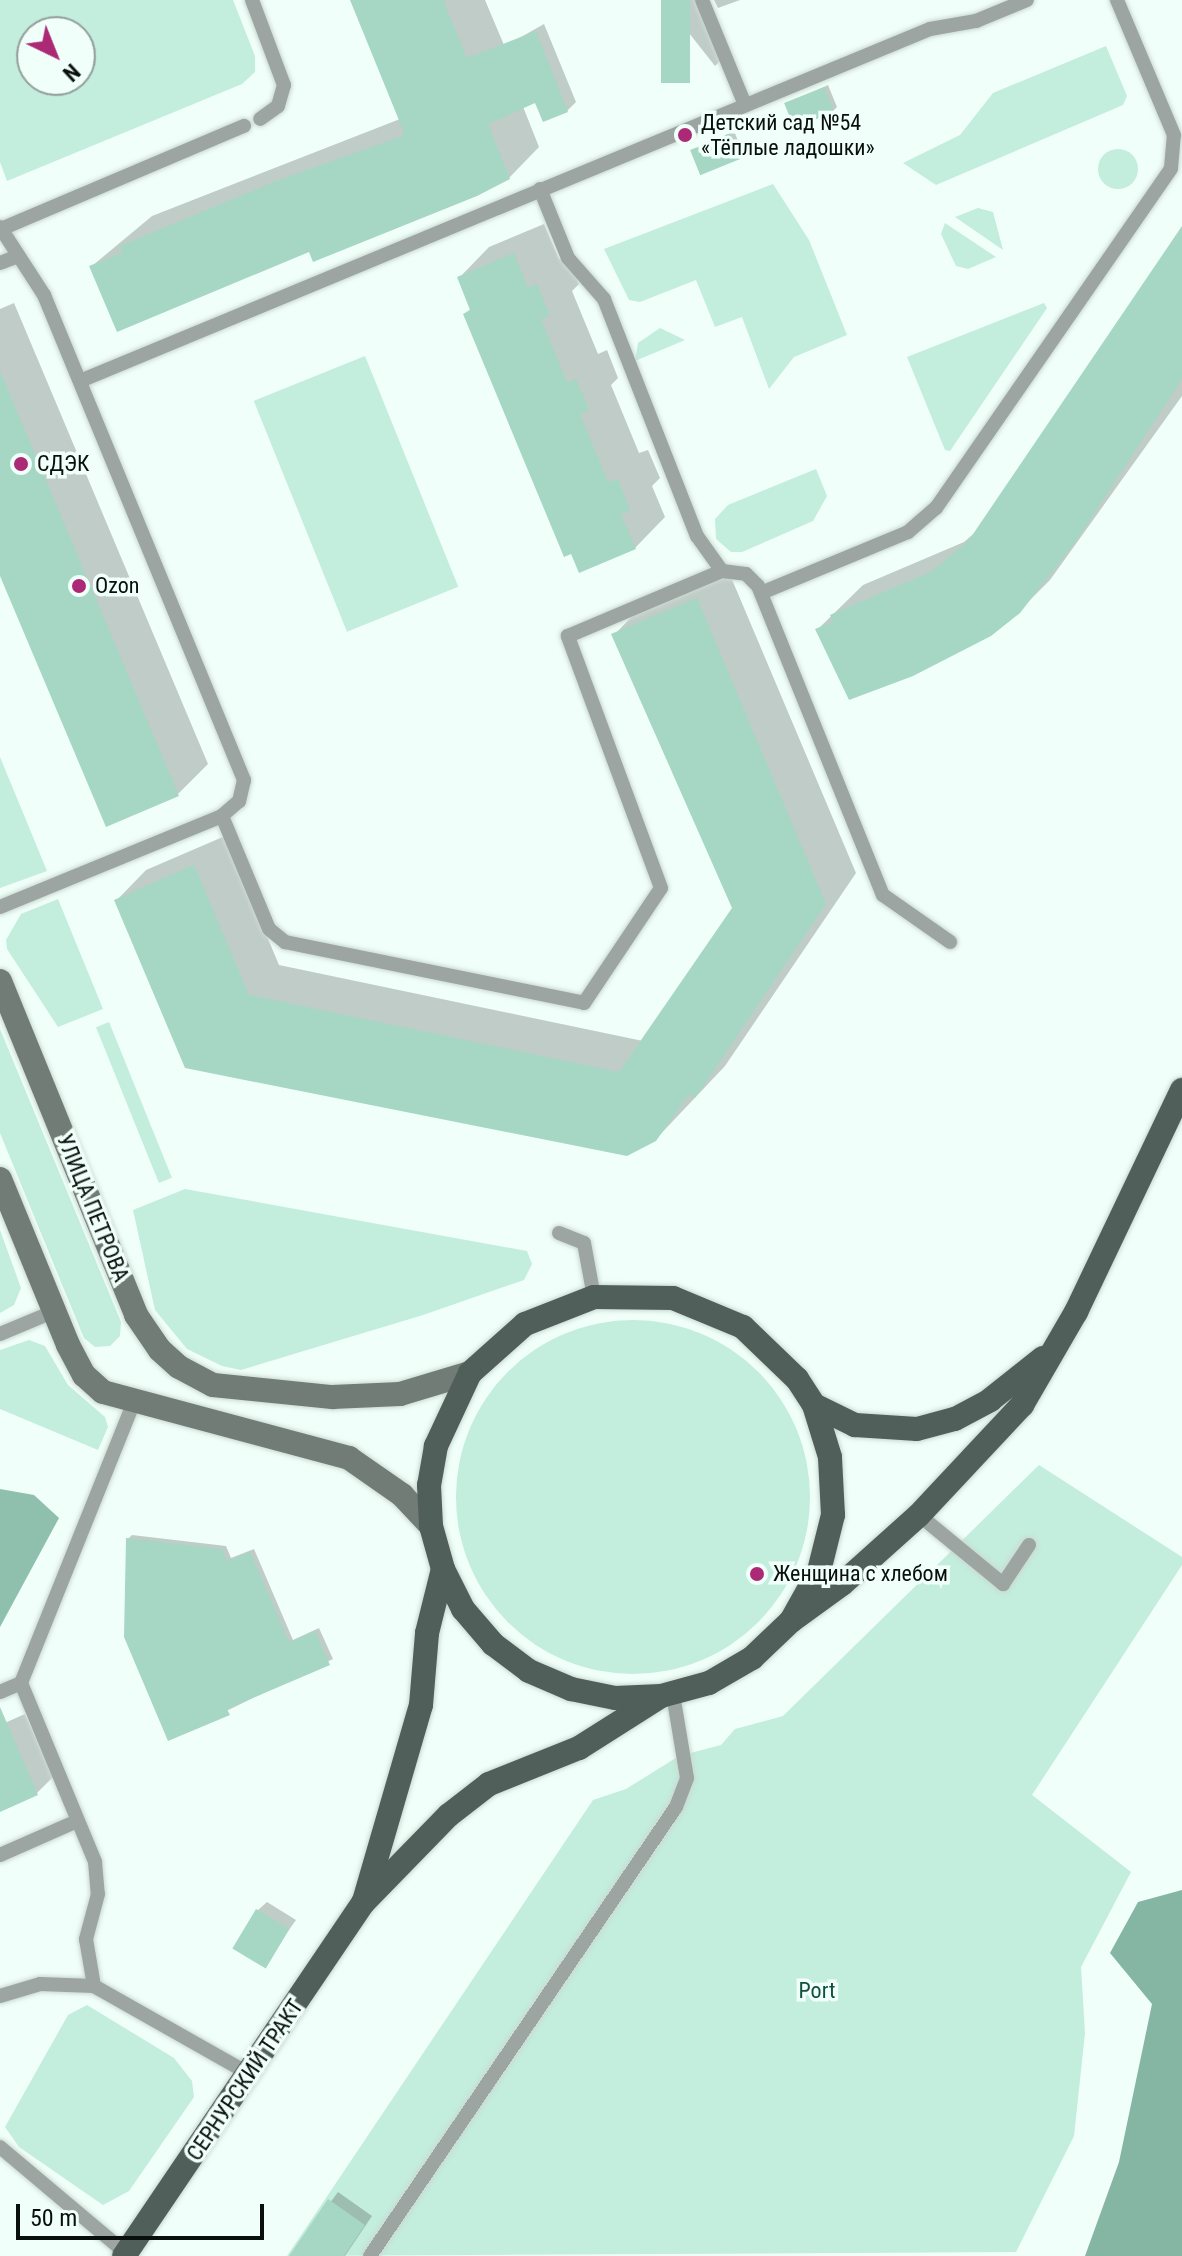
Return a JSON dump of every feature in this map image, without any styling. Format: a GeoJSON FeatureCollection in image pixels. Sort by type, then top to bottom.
{"type":"FeatureCollection","features":[{"type":"Feature","properties":{"kind":"main road","name":"УЛИЦА ПЕТРОВА"},"geometry":{"type":"LineString","coordinates":[[0,981],[142,1325],[179,1367],[213,1385],[237,1389],[364,1397],[435,1387],[470,1373]]}},
{"type":"Feature","properties":{"kind":"main road"},"geometry":{"type":"LineString","coordinates":[[363,1903],[449,1815],[489,1784],[579,1748],[667,1695],[709,1683],[752,1658],[791,1621],[842,1584],[919,1515],[995,1439],[1055,1349],[1182,1090]]}},
{"type":"Feature","properties":{"kind":"main road"},"geometry":{"type":"LineString","coordinates":[[0,1179],[84,1375],[103,1392],[133,1404],[229,1425],[349,1458],[402,1495],[431,1526]]}},
{"type":"Feature","properties":{"kind":"main road"},"geometry":{"type":"LineString","coordinates":[[667,1695],[600,1695],[571,1689],[529,1671],[483,1632],[443,1569],[431,1526],[436,1446],[470,1373],[525,1324],[594,1297],[636,1294],[710,1309],[772,1350],[814,1405],[830,1457],[833,1515],[819,1571],[791,1621]]}},
{"type":"Feature","properties":{"kind":"main road"},"geometry":{"type":"LineString","coordinates":[[814,1405],[855,1425],[917,1429],[955,1419],[990,1400],[1055,1349]]}},
{"type":"Feature","properties":{"kind":"main road"},"geometry":{"type":"LineString","coordinates":[[363,1903],[421,1705],[427,1633],[443,1569]]}},
{"type":"Feature","properties":{"kind":"main road","name":"СЕРНУРСКИЙ ТРАКТ"},"geometry":{"type":"LineString","coordinates":[[125,2255],[251,2075],[363,1903]]}},
{"type":"Feature","properties":{"kind":"lane"},"geometry":{"type":"LineString","coordinates":[[252,0],[284,85],[278,106],[260,119]]}},
{"type":"Feature","properties":{"kind":"lane"},"geometry":{"type":"LineString","coordinates":[[702,0],[745,105]]}},
{"type":"Feature","properties":{"kind":"lane"},"geometry":{"type":"LineString","coordinates":[[80,381],[930,29],[976,21],[1027,0]]}},
{"type":"Feature","properties":{"kind":"lane"},"geometry":{"type":"LineString","coordinates":[[761,593],[908,532],[936,508],[1171,168],[1174,135],[1117,0]]}},
{"type":"Feature","properties":{"kind":"lane"},"geometry":{"type":"LineString","coordinates":[[0,907],[222,816],[239,801],[244,780],[44,295],[16,257],[0,228],[244,126]]}},
{"type":"Feature","properties":{"kind":"lane"},"geometry":{"type":"LineString","coordinates":[[540,189],[568,258],[604,299],[697,536],[722,571]]}},
{"type":"Feature","properties":{"kind":"lane"},"geometry":{"type":"LineString","coordinates":[[0,263],[16,257]]}},
{"type":"Feature","properties":{"kind":"lane"},"geometry":{"type":"LineString","coordinates":[[222,816],[269,929],[285,942],[584,1003],[661,888],[568,636],[722,571],[746,574],[761,593],[883,895],[950,942]]}},
{"type":"Feature","properties":{"kind":"lane"},"geometry":{"type":"LineString","coordinates":[[559,1233],[584,1243],[594,1297]]}},
{"type":"Feature","properties":{"kind":"lane"},"geometry":{"type":"LineString","coordinates":[[0,1334],[55,1311]]}},
{"type":"Feature","properties":{"kind":"lane"},"geometry":{"type":"LineString","coordinates":[[94,1986],[86,1939],[98,1894],[95,1862],[21,1683],[133,1404]]}},
{"type":"Feature","properties":{"kind":"lane"},"geometry":{"type":"LineString","coordinates":[[919,1515],[1003,1584],[1029,1545]]}},
{"type":"Feature","properties":{"kind":"lane"},"geometry":{"type":"LineString","coordinates":[[0,1692],[21,1683]]}},
{"type":"Feature","properties":{"kind":"lane"},"geometry":{"type":"LineString","coordinates":[[370,2256],[676,1807],[687,1778],[667,1695]]}},
{"type":"Feature","properties":{"kind":"lane"},"geometry":{"type":"LineString","coordinates":[[0,1855],[77,1821]]}},
{"type":"Feature","properties":{"kind":"lane"},"geometry":{"type":"LineString","coordinates":[[0,1996],[40,1984],[94,1986],[251,2075]]}},
{"type":"Feature","properties":{"kind":"lane"},"geometry":{"type":"LineString","coordinates":[[0,2147],[125,2255]]}},
{"type":"Feature","properties":{"kind":"green space"},"geometry":{"type":"Polygon","coordinates":[[[0,0],[233,0],[255,56],[255,72],[242,84],[7,181],[0,162],[0,0]]]}},
{"type":"Feature","properties":{"kind":"green space"},"geometry":{"type":"Polygon","coordinates":[[[1106,46],[1127,96],[1123,105],[936,185],[903,163],[960,135],[993,93],[1106,46]]]}},
{"type":"Feature","properties":{"kind":"green space"},"geometry":{"type":"Polygon","coordinates":[[[1118,149],[1132,155],[1138,169],[1132,183],[1118,189],[1104,183],[1098,169],[1104,155],[1118,149]]]}},
{"type":"Feature","properties":{"kind":"green space"},"geometry":{"type":"Polygon","coordinates":[[[773,184],[809,240],[847,335],[794,357],[769,389],[742,317],[715,327],[696,280],[640,302],[629,300],[604,249],[773,184]]]}},
{"type":"Feature","properties":{"kind":"green space"},"geometry":{"type":"Polygon","coordinates":[[[978,208],[993,212],[1003,250],[955,217],[978,208]]]}},
{"type":"Feature","properties":{"kind":"green space"},"geometry":{"type":"Polygon","coordinates":[[[945,223],[996,257],[968,269],[956,266],[941,234],[945,223]]]}},
{"type":"Feature","properties":{"kind":"green space"},"geometry":{"type":"Polygon","coordinates":[[[1044,303],[1047,308],[950,451],[945,450],[907,357],[1044,303]]]}},
{"type":"Feature","properties":{"kind":"green space"},"geometry":{"type":"Polygon","coordinates":[[[660,328],[685,340],[635,361],[638,343],[660,328]]]}},
{"type":"Feature","properties":{"kind":"green space"},"geometry":{"type":"Polygon","coordinates":[[[365,356],[458,587],[347,632],[254,401],[365,356]]]}},
{"type":"Feature","properties":{"kind":"green space"},"geometry":{"type":"Polygon","coordinates":[[[816,469],[827,496],[813,521],[742,552],[731,552],[716,539],[715,519],[728,505],[816,469]]]}},
{"type":"Feature","properties":{"kind":"green space"},"geometry":{"type":"Polygon","coordinates":[[[0,757],[47,871],[0,888],[0,757]]]}},
{"type":"Feature","properties":{"kind":"green space"},"geometry":{"type":"Polygon","coordinates":[[[58,899],[103,1009],[58,1027],[7,949],[6,940],[21,914],[58,899]]]}},
{"type":"Feature","properties":{"kind":"green space"},"geometry":{"type":"Polygon","coordinates":[[[109,1022],[172,1178],[159,1183],[96,1027],[109,1022]]]}},
{"type":"Feature","properties":{"kind":"green space"},"geometry":{"type":"Polygon","coordinates":[[[0,1029],[121,1322],[120,1336],[110,1346],[95,1347],[84,1338],[0,1133],[0,1029]]]}},
{"type":"Feature","properties":{"kind":"green space"},"geometry":{"type":"Polygon","coordinates":[[[185,1189],[527,1251],[532,1264],[524,1280],[423,1315],[241,1370],[222,1366],[187,1349],[155,1310],[133,1210],[185,1189]]]}},
{"type":"Feature","properties":{"kind":"green space"},"geometry":{"type":"Polygon","coordinates":[[[0,1230],[21,1288],[14,1305],[0,1313],[0,1230]]]}},
{"type":"Feature","properties":{"kind":"green space"},"geometry":{"type":"Polygon","coordinates":[[[616,1320],[650,1320],[685,1327],[717,1340],[746,1360],[770,1384],[790,1413],[803,1445],[810,1497],[803,1549],[790,1581],[770,1610],[746,1634],[717,1654],[685,1667],[650,1674],[616,1674],[581,1667],[549,1654],[520,1634],[496,1610],[476,1581],[463,1549],[456,1514],[456,1480],[463,1445],[476,1413],[496,1384],[520,1360],[549,1340],[581,1327],[616,1320]]]}},
{"type":"Feature","properties":{"kind":"green space"},"geometry":{"type":"Polygon","coordinates":[[[29,1340],[45,1346],[68,1385],[105,1417],[108,1427],[98,1450],[0,1409],[0,1350],[29,1340]]]}},
{"type":"Feature","properties":{"kind":"green space","name":"Port"},"geometry":{"type":"Polygon","coordinates":[[[1039,1465],[1182,1557],[1182,1565],[1032,1795],[1131,1872],[1081,1967],[1085,2033],[1074,2136],[1016,2252],[287,2256],[593,1800],[626,1789],[679,1756],[721,1745],[735,1729],[783,1716],[1039,1465]]]}},
{"type":"Feature","properties":{"kind":"green space"},"geometry":{"type":"Polygon","coordinates":[[[87,2005],[174,2058],[192,2081],[194,2097],[129,2191],[103,2205],[19,2147],[5,2127],[68,2015],[87,2005]]]}},
{"type":"Feature","properties":{"kind":"shaded area"},"geometry":{"type":"Polygon","coordinates":[[[0,1489],[34,1495],[59,1518],[0,1627],[0,1489]]]}},
{"type":"Feature","properties":{"kind":"shaded area"},"geometry":{"type":"Polygon","coordinates":[[[1182,1890],[1182,2256],[1085,2256],[1119,2162],[1152,2004],[1110,1953],[1138,1902],[1182,1890]]]}},
{"type":"Feature","properties":{"kind":"building"},"geometry":{"type":"Polygon","coordinates":[[[350,0],[443,0],[467,58],[536,31],[568,112],[543,122],[535,103],[488,124],[510,179],[477,196],[313,262],[309,252],[117,332],[89,266],[122,253],[120,246],[279,180],[405,135],[350,0]]]}},
{"type":"Feature","properties":{"kind":"building"},"geometry":{"type":"Polygon","coordinates":[[[661,0],[690,0],[690,83],[661,83],[661,0]]]}},
{"type":"Feature","properties":{"kind":"building"},"geometry":{"type":"Polygon","coordinates":[[[824,87],[834,112],[794,128],[784,103],[824,87]]]}},
{"type":"Feature","properties":{"kind":"building"},"geometry":{"type":"Polygon","coordinates":[[[730,134],[740,159],[700,175],[690,150],[730,134]]]}},
{"type":"Feature","properties":{"kind":"building"},"geometry":{"type":"Polygon","coordinates":[[[1182,226],[1182,379],[1076,541],[1020,613],[991,636],[913,676],[849,700],[815,629],[833,622],[830,615],[931,572],[969,540],[1182,226]]]}},
{"type":"Feature","properties":{"kind":"building"},"geometry":{"type":"Polygon","coordinates":[[[514,253],[528,288],[537,284],[550,316],[541,319],[567,383],[576,379],[589,410],[580,414],[608,482],[618,479],[630,510],[621,514],[636,549],[579,573],[571,554],[564,557],[463,314],[470,310],[457,277],[514,253]]]}},
{"type":"Feature","properties":{"kind":"building"},"geometry":{"type":"Polygon","coordinates":[[[0,371],[179,796],[106,827],[0,576],[0,371]]]}},
{"type":"Feature","properties":{"kind":"building"},"geometry":{"type":"Polygon","coordinates":[[[697,598],[826,904],[695,1098],[689,1094],[656,1141],[627,1156],[185,1068],[114,900],[194,865],[249,995],[619,1072],[732,908],[611,634],[697,598]]]}},
{"type":"Feature","properties":{"kind":"building"},"geometry":{"type":"Polygon","coordinates":[[[126,1538],[222,1549],[227,1561],[250,1552],[289,1642],[315,1631],[330,1665],[227,1709],[230,1715],[168,1741],[124,1637],[126,1538]]]}},
{"type":"Feature","properties":{"kind":"building"},"geometry":{"type":"Polygon","coordinates":[[[0,1707],[38,1795],[0,1812],[0,1707]]]}},
{"type":"Feature","properties":{"kind":"building"},"geometry":{"type":"Polygon","coordinates":[[[256,1909],[289,1929],[266,1969],[232,1948],[256,1909]]]}},
{"type":"Feature","properties":{"kind":"building"},"geometry":{"type":"Polygon","coordinates":[[[328,2199],[365,2225],[344,2256],[289,2256],[328,2199]]]}},
{"type":"Feature","properties":{"kind":"place","name":"Детский сад №54 «Тёплые ладошки»"},"geometry":{"type":"Point","coordinates":[685,135]}},
{"type":"Feature","properties":{"kind":"place","name":"СДЭК"},"geometry":{"type":"Point","coordinates":[21,464]}},
{"type":"Feature","properties":{"kind":"place","name":"Ozon"},"geometry":{"type":"Point","coordinates":[79,586]}},
{"type":"Feature","properties":{"kind":"place","name":"Женщина с хлебом"},"geometry":{"type":"Point","coordinates":[757,1574]}}]}
